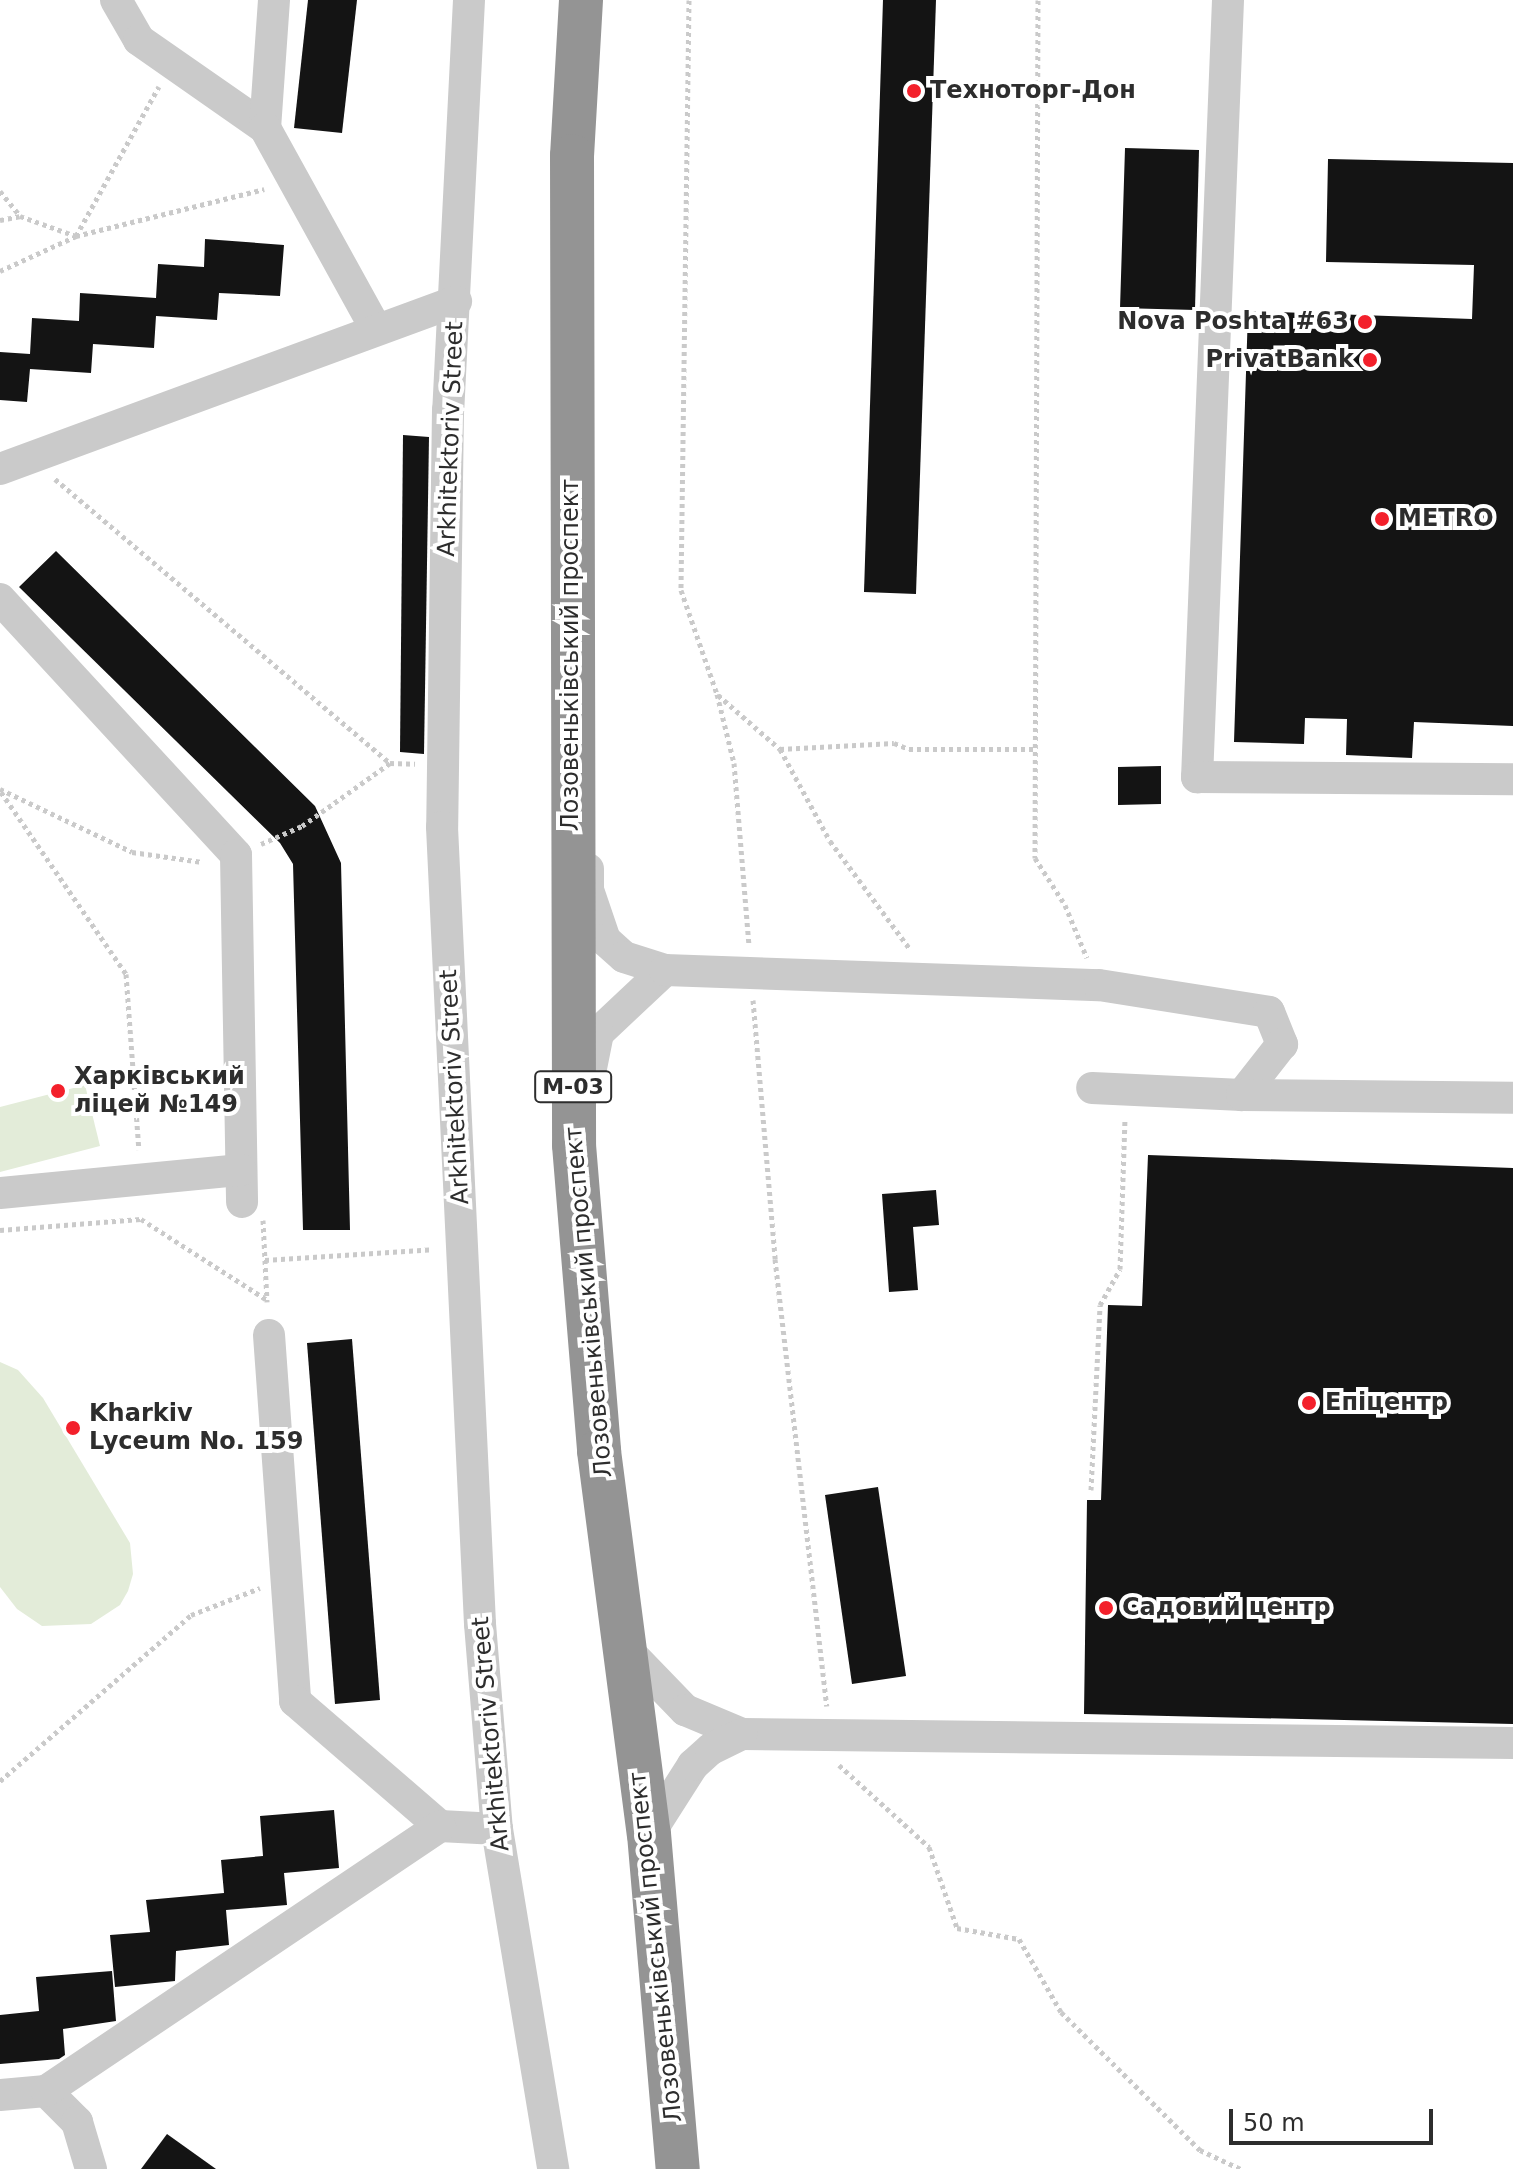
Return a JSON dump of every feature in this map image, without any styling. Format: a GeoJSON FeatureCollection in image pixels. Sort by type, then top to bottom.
{"type":"FeatureCollection","features":[{"type":"Feature","properties":{"kind":"highway","name":"Лозовеньківський проспект"},"geometry":{"type":"LineString","coordinates":[[581,0],[572,156],[572,1064],[582,1268],[622,1645],[649,1834],[678,2169]]}},
{"type":"Feature","properties":{"kind":"street"},"geometry":{"type":"LineString","coordinates":[[116,0],[139,40],[179,72],[265,128],[375,327]]}},
{"type":"Feature","properties":{"kind":"street"},"geometry":{"type":"LineString","coordinates":[[265,128],[274,0]]}},
{"type":"Feature","properties":{"kind":"street","name":"Arkhitektoriv Street"},"geometry":{"type":"LineString","coordinates":[[469,0],[460,106],[456,301],[448,410],[444,764],[462,1247],[480,1624],[497,1829],[553,2169]]}},
{"type":"Feature","properties":{"kind":"street"},"geometry":{"type":"LineString","coordinates":[[1228,0],[1197,777],[1513,779]]}},
{"type":"Feature","properties":{"kind":"street"},"geometry":{"type":"LineString","coordinates":[[0,469],[375,327],[456,301]]}},
{"type":"Feature","properties":{"kind":"street"},"geometry":{"type":"LineString","coordinates":[[0,599],[236,855],[241,1186],[141,1181],[0,1193]]}},
{"type":"Feature","properties":{"kind":"street"},"geometry":{"type":"LineString","coordinates":[[571,747],[584,766],[588,890],[605,940],[624,957],[665,970],[1099,985],[1269,1012],[1282,1044],[1242,1095]]}},
{"type":"Feature","properties":{"kind":"street"},"geometry":{"type":"LineString","coordinates":[[582,1268],[594,1217],[588,1070],[598,1033],[665,970]]}},
{"type":"Feature","properties":{"kind":"street"},"geometry":{"type":"LineString","coordinates":[[1092,1088],[1242,1095],[1513,1098]]}},
{"type":"Feature","properties":{"kind":"street"},"geometry":{"type":"LineString","coordinates":[[269,1335],[283,1579],[295,1701],[440,1826]]}},
{"type":"Feature","properties":{"kind":"street"},"geometry":{"type":"LineString","coordinates":[[622,1645],[685,1710],[742,1734],[1513,1743]]}},
{"type":"Feature","properties":{"kind":"street"},"geometry":{"type":"LineString","coordinates":[[649,1834],[693,1765],[711,1749],[742,1734]]}},
{"type":"Feature","properties":{"kind":"street"},"geometry":{"type":"LineString","coordinates":[[0,2095],[46,2091],[440,1826],[497,1829]]}},
{"type":"Feature","properties":{"kind":"street"},"geometry":{"type":"LineString","coordinates":[[46,2091],[77,2122],[91,2169]]}},
{"type":"Feature","properties":{"kind":"path"},"geometry":{"type":"LineString","coordinates":[[689,0],[681,590],[717,694],[734,763],[775,1259],[827,1707]]}},
{"type":"Feature","properties":{"kind":"path"},"geometry":{"type":"LineString","coordinates":[[1038,0],[1035,858],[1065,905],[1099,985]]}},
{"type":"Feature","properties":{"kind":"path"},"geometry":{"type":"LineString","coordinates":[[76,236],[160,83],[179,72]]}},
{"type":"Feature","properties":{"kind":"path"},"geometry":{"type":"LineString","coordinates":[[0,271],[76,236],[260,187],[308,207]]}},
{"type":"Feature","properties":{"kind":"path"},"geometry":{"type":"LineString","coordinates":[[0,191],[20,216]]}},
{"type":"Feature","properties":{"kind":"path"},"geometry":{"type":"LineString","coordinates":[[0,220],[20,216],[76,236]]}},
{"type":"Feature","properties":{"kind":"path"},"geometry":{"type":"LineString","coordinates":[[30,457],[390,763]]}},
{"type":"Feature","properties":{"kind":"path"},"geometry":{"type":"LineString","coordinates":[[717,694],[780,749],[830,841],[933,980]]}},
{"type":"Feature","properties":{"kind":"path"},"geometry":{"type":"LineString","coordinates":[[780,749],[894,743],[909,749],[1034,749]]}},
{"type":"Feature","properties":{"kind":"path"},"geometry":{"type":"LineString","coordinates":[[0,790],[132,852],[217,862],[302,826],[390,763],[444,764]]}},
{"type":"Feature","properties":{"kind":"path"},"geometry":{"type":"LineString","coordinates":[[0,790],[126,974],[141,1219]]}},
{"type":"Feature","properties":{"kind":"path"},"geometry":{"type":"LineString","coordinates":[[1091,1490],[1100,1305],[1120,1269],[1126,1101]]}},
{"type":"Feature","properties":{"kind":"path"},"geometry":{"type":"LineString","coordinates":[[241,1186],[262,1202],[269,1335]]}},
{"type":"Feature","properties":{"kind":"path"},"geometry":{"type":"LineString","coordinates":[[0,1230],[141,1219],[267,1300]]}},
{"type":"Feature","properties":{"kind":"path"},"geometry":{"type":"LineString","coordinates":[[265,1260],[462,1247]]}},
{"type":"Feature","properties":{"kind":"path"},"geometry":{"type":"LineString","coordinates":[[0,1781],[191,1615],[283,1579]]}},
{"type":"Feature","properties":{"kind":"path"},"geometry":{"type":"LineString","coordinates":[[831,1757],[929,1847],[957,1928],[1019,1939],[1061,2012],[1200,2150],[1241,2169]]}},
{"type":"Feature","properties":{"kind":"green space"},"geometry":{"type":"Polygon","coordinates":[[[85,1085],[100,1146],[0,1172],[0,1107],[85,1085]]]}},
{"type":"Feature","properties":{"kind":"green space"},"geometry":{"type":"Polygon","coordinates":[[[0,1362],[18,1370],[43,1398],[130,1543],[133,1574],[128,1591],[120,1605],[91,1624],[42,1626],[17,1609],[0,1587],[0,1362]]]}},
{"type":"Feature","properties":{"kind":"building"},"geometry":{"type":"Polygon","coordinates":[[[308,0],[357,0],[342,133],[294,128],[308,0]]]}},
{"type":"Feature","properties":{"kind":"building"},"geometry":{"type":"Polygon","coordinates":[[[883,0],[936,0],[916,594],[864,592],[883,0]]]}},
{"type":"Feature","properties":{"kind":"building"},"geometry":{"type":"Polygon","coordinates":[[[1125,148],[1199,150],[1195,310],[1120,308],[1125,148]]]}},
{"type":"Feature","properties":{"kind":"building","name":"METRO"},"geometry":{"type":"Polygon","coordinates":[[[1328,159],[1513,163],[1513,726],[1414,722],[1412,758],[1346,755],[1347,719],[1305,718],[1304,744],[1234,742],[1248,311],[1472,319],[1474,265],[1326,262],[1328,159]]]}},
{"type":"Feature","properties":{"kind":"building"},"geometry":{"type":"Polygon","coordinates":[[[205,239],[284,245],[280,296],[219,293],[217,320],[156,316],[154,348],[93,344],[91,373],[30,369],[27,402],[0,400],[0,352],[30,354],[32,318],[79,321],[80,293],[156,298],[158,264],[204,267],[205,239]]]}},
{"type":"Feature","properties":{"kind":"building"},"geometry":{"type":"Polygon","coordinates":[[[403,435],[429,437],[424,754],[400,752],[403,435]]]}},
{"type":"Feature","properties":{"kind":"building"},"geometry":{"type":"Polygon","coordinates":[[[56,551],[315,806],[341,863],[350,1230],[303,1230],[293,864],[280,843],[19,587],[56,551]]]}},
{"type":"Feature","properties":{"kind":"building"},"geometry":{"type":"Polygon","coordinates":[[[1161,766],[1161,804],[1118,805],[1118,767],[1161,766]]]}},
{"type":"Feature","properties":{"kind":"building","name":"Епіцентр"},"geometry":{"type":"Polygon","coordinates":[[[1148,1155],[1513,1168],[1513,1724],[1084,1714],[1087,1500],[1101,1500],[1108,1305],[1142,1306],[1148,1155]]]}},
{"type":"Feature","properties":{"kind":"building"},"geometry":{"type":"Polygon","coordinates":[[[936,1190],[939,1225],[913,1227],[918,1290],[889,1292],[882,1194],[936,1190]]]}},
{"type":"Feature","properties":{"kind":"building"},"geometry":{"type":"Polygon","coordinates":[[[352,1339],[380,1700],[335,1704],[307,1343],[352,1339]]]}},
{"type":"Feature","properties":{"kind":"building"},"geometry":{"type":"Polygon","coordinates":[[[878,1487],[906,1676],[852,1684],[825,1495],[878,1487]]]}},
{"type":"Feature","properties":{"kind":"building"},"geometry":{"type":"Polygon","coordinates":[[[334,1810],[339,1868],[284,1873],[287,1905],[226,1910],[229,1945],[176,1951],[175,1981],[115,1987],[110,1935],[150,1932],[146,1900],[224,1893],[221,1860],[263,1856],[260,1816],[334,1810]]]}},
{"type":"Feature","properties":{"kind":"building"},"geometry":{"type":"Polygon","coordinates":[[[112,1971],[116,2021],[63,2029],[65,2055],[59,2059],[0,2064],[0,2015],[39,2011],[36,1977],[112,1971]]]}},
{"type":"Feature","properties":{"kind":"building"},"geometry":{"type":"Polygon","coordinates":[[[167,2134],[216,2169],[141,2169],[167,2134]]]}},
{"type":"Feature","properties":{"kind":"place","name":"Техноторг-Дон"},"geometry":{"type":"Point","coordinates":[914,91]}},
{"type":"Feature","properties":{"kind":"place","name":"Nova Poshta #63"},"geometry":{"type":"Point","coordinates":[1365,322]}},
{"type":"Feature","properties":{"kind":"place","name":"PrivatBank"},"geometry":{"type":"Point","coordinates":[1370,360]}},
{"type":"Feature","properties":{"kind":"place","name":"METRO"},"geometry":{"type":"Point","coordinates":[1382,519]}},
{"type":"Feature","properties":{"kind":"place","name":"Харківський ліцей №149"},"geometry":{"type":"Point","coordinates":[58,1091]}},
{"type":"Feature","properties":{"kind":"place","name":"Епіцентр"},"geometry":{"type":"Point","coordinates":[1309,1403]}},
{"type":"Feature","properties":{"kind":"place","name":"Kharkiv Lyceum No. 159"},"geometry":{"type":"Point","coordinates":[73,1428]}},
{"type":"Feature","properties":{"kind":"place","name":"Садовий центр"},"geometry":{"type":"Point","coordinates":[1106,1608]}}]}
